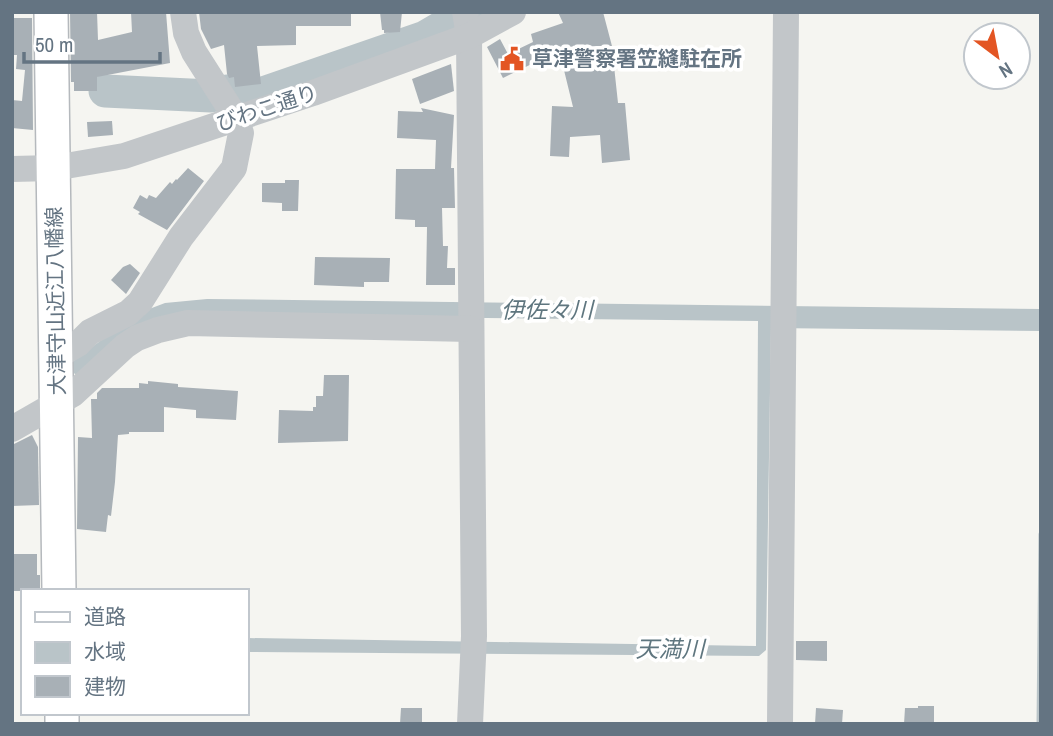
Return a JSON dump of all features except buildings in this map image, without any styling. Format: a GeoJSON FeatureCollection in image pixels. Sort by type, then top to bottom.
{"type":"FeatureCollection","features":[{"type":"Feature","properties":{"kind":"main road","name":"大津守山近江八幡線"},"geometry":{"type":"LineString","coordinates":[[51,12],[59,589]]}},
{"type":"Feature","properties":{"kind":"street"},"geometry":{"type":"LineString","coordinates":[[12,429],[73,394],[117,334],[128,313],[140,302],[181,237],[234,168],[242,133],[236,118],[194,52],[186,33],[183,12]]}},
{"type":"Feature","properties":{"kind":"street","name":"びわこ通り"},"geometry":{"type":"LineString","coordinates":[[12,169],[54,168],[124,156],[313,93],[467,24],[513,12]]}},
{"type":"Feature","properties":{"kind":"street"},"geometry":{"type":"LineString","coordinates":[[780,724],[786,12]]}},
{"type":"Feature","properties":{"kind":"street"},"geometry":{"type":"LineString","coordinates":[[467,24],[473,648],[470,724]]}},
{"type":"Feature","properties":{"kind":"street"},"geometry":{"type":"LineString","coordinates":[[57,356],[78,344],[90,332],[117,334],[158,330],[188,323],[471,318]]}},
{"type":"Feature","properties":{"kind":"water"},"geometry":{"type":"Polygon","coordinates":[[[207,299],[1041,309],[1041,331],[771,328],[766,650],[759,656],[248,652],[248,638],[756,646],[758,321],[214,315],[79,378],[67,366],[136,314],[165,303],[207,299]]]}},
{"type":"Feature","properties":{"kind":"waterway"},"geometry":{"type":"LineString","coordinates":[[105,91],[211,96],[227,91],[260,94],[425,37],[468,12]]}},
{"type":"Feature","properties":{"kind":"waterway"},"geometry":{"type":"LineString","coordinates":[[1039,724],[1041,534]]}},
{"type":"Feature","properties":{"kind":"place","name":"草津警察署笠縫駐在所"},"geometry":{"type":"Point","coordinates":[512,59]}},
{"type":"Feature","properties":{"kind":"water label","name":"伊佐々川"},"geometry":{"type":"Point","coordinates":[547,310]}},
{"type":"Feature","properties":{"kind":"water label","name":"天満川"},"geometry":{"type":"Point","coordinates":[670,649]}}]}
